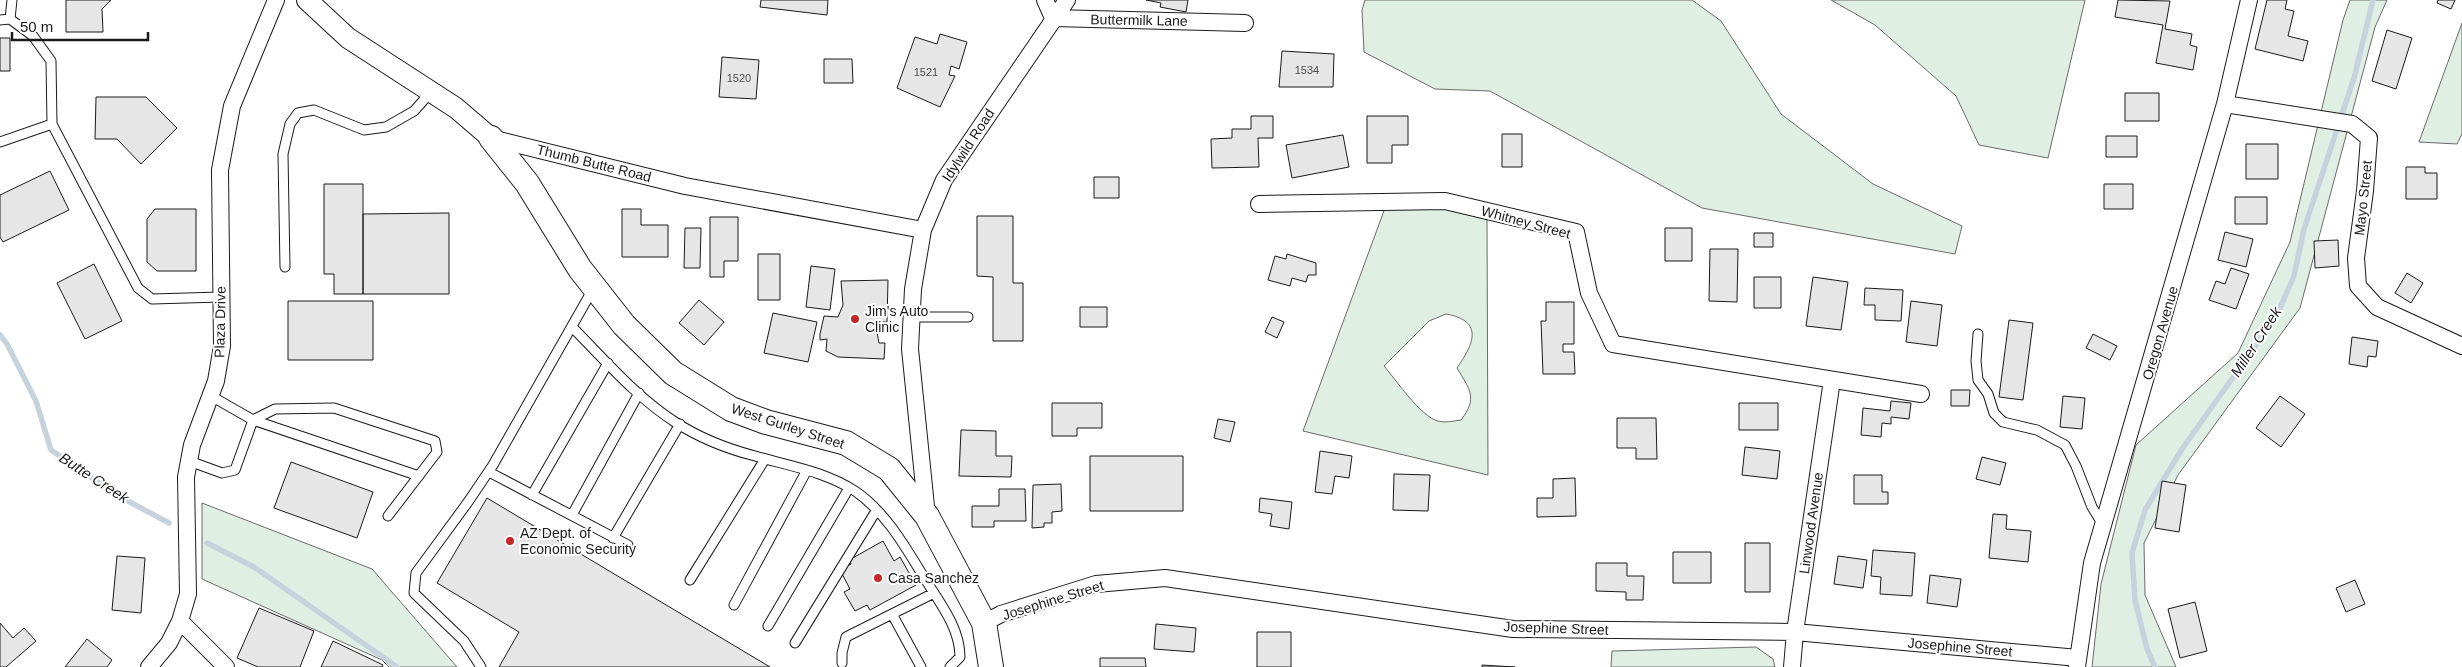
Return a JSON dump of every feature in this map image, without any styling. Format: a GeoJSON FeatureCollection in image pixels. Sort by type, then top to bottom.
{"type":"FeatureCollection","features":[{"type":"Feature","properties":{"kind":"main road","name":"West Gurley Street"},"geometry":{"type":"LineString","coordinates":[[491,138],[527,183],[580,270],[624,325],[673,373],[731,409],[766,422],[846,443],[889,469],[927,516],[984,623],[992,667]]}},
{"type":"Feature","properties":{"kind":"street","name":"Plaza Drive"},"geometry":{"type":"LineString","coordinates":[[149,667],[169,643],[180,621],[188,594],[186,477],[192,445],[216,381],[222,346],[220,170],[232,106],[276,0]]}},
{"type":"Feature","properties":{"kind":"street","name":"Thumb Butte Road"},"geometry":{"type":"LineString","coordinates":[[307,0],[348,38],[456,108],[491,138],[685,186],[923,230]]}},
{"type":"Feature","properties":{"kind":"street"},"geometry":{"type":"LineString","coordinates":[[1045,0],[1053,18]]}},
{"type":"Feature","properties":{"kind":"street","name":"Idylwild Road"},"geometry":{"type":"LineString","coordinates":[[927,516],[910,349],[912,289],[923,230],[944,180],[1067,0]]}},
{"type":"Feature","properties":{"kind":"street","name":"Oregon Avenue"},"geometry":{"type":"LineString","coordinates":[[2078,663],[2092,563],[2225,104],[2249,0]]}},
{"type":"Feature","properties":{"kind":"street","name":"Buttermilk Lane"},"geometry":{"type":"LineString","coordinates":[[1053,18],[1245,23]]}},
{"type":"Feature","properties":{"kind":"street","name":"Mayo Street"},"geometry":{"type":"LineString","coordinates":[[2225,104],[2352,124],[2368,138],[2365,191],[2356,258],[2358,286],[2377,307],[2462,346]]}},
{"type":"Feature","properties":{"kind":"street","name":"Whitney Street"},"geometry":{"type":"LineString","coordinates":[[1259,204],[1445,201],[1576,232],[1589,293],[1613,344],[1920,394]]}},
{"type":"Feature","properties":{"kind":"street","name":"Linwood Avenue"},"geometry":{"type":"LineString","coordinates":[[1792,667],[1795,632],[1832,380]]}},
{"type":"Feature","properties":{"kind":"street","name":"Josephine Street"},"geometry":{"type":"LineString","coordinates":[[984,623],[1002,614],[1096,584],[1164,578],[1513,629],[1795,632],[2078,663]]}},
{"type":"Feature","properties":{"kind":"street"},"geometry":{"type":"LineString","coordinates":[[180,621],[226,667]]}},
{"type":"Feature","properties":{"kind":"lane"},"geometry":{"type":"LineString","coordinates":[[10,19],[12,0]]}},
{"type":"Feature","properties":{"kind":"lane"},"geometry":{"type":"LineString","coordinates":[[0,20],[10,19],[33,36],[51,61],[52,124],[138,288],[152,298],[221,297]]}},
{"type":"Feature","properties":{"kind":"lane"},"geometry":{"type":"LineString","coordinates":[[285,267],[283,154],[290,124],[298,112],[314,110],[364,130],[386,127],[414,111],[431,92]]}},
{"type":"Feature","properties":{"kind":"lane"},"geometry":{"type":"LineString","coordinates":[[0,142],[52,124]]}},
{"type":"Feature","properties":{"kind":"lane"},"geometry":{"type":"LineString","coordinates":[[480,667],[464,642],[414,593],[416,573],[489,472],[594,287]]}},
{"type":"Feature","properties":{"kind":"lane"},"geometry":{"type":"LineString","coordinates":[[911,316],[968,317]]}},
{"type":"Feature","properties":{"kind":"lane"},"geometry":{"type":"LineString","coordinates":[[572,327],[639,393],[680,424],[715,442],[765,459],[824,475],[849,488],[876,510],[901,542],[947,613],[960,644],[960,657],[950,667]]}},
{"type":"Feature","properties":{"kind":"lane"},"geometry":{"type":"LineString","coordinates":[[1978,334],[1976,361],[1978,380],[1988,394],[1994,413],[2003,422],[2037,430],[2064,445],[2076,466],[2092,507],[2104,525]]}},
{"type":"Feature","properties":{"kind":"lane"},"geometry":{"type":"LineString","coordinates":[[532,494],[608,363]]}},
{"type":"Feature","properties":{"kind":"lane"},"geometry":{"type":"LineString","coordinates":[[572,515],[639,393]]}},
{"type":"Feature","properties":{"kind":"lane"},"geometry":{"type":"LineString","coordinates":[[211,396],[253,420],[418,476]]}},
{"type":"Feature","properties":{"kind":"lane"},"geometry":{"type":"LineString","coordinates":[[189,461],[222,473],[235,470],[253,420],[275,409],[334,408],[435,441],[437,452],[388,516]]}},
{"type":"Feature","properties":{"kind":"lane"},"geometry":{"type":"LineString","coordinates":[[613,538],[680,424]]}},
{"type":"Feature","properties":{"kind":"lane"},"geometry":{"type":"LineString","coordinates":[[690,580],[765,459]]}},
{"type":"Feature","properties":{"kind":"lane"},"geometry":{"type":"LineString","coordinates":[[734,605],[807,470]]}},
{"type":"Feature","properties":{"kind":"lane"},"geometry":{"type":"LineString","coordinates":[[489,472],[628,545]]}},
{"type":"Feature","properties":{"kind":"lane"},"geometry":{"type":"LineString","coordinates":[[768,626],[849,488]]}},
{"type":"Feature","properties":{"kind":"lane"},"geometry":{"type":"LineString","coordinates":[[796,643],[876,510]]}},
{"type":"Feature","properties":{"kind":"lane"},"geometry":{"type":"LineString","coordinates":[[842,664],[842,653],[846,638],[934,593]]}},
{"type":"Feature","properties":{"kind":"lane"},"geometry":{"type":"LineString","coordinates":[[892,614],[921,667]]}},
{"type":"Feature","properties":{"kind":"green space"},"geometry":{"type":"Polygon","coordinates":[[[1365,0],[1692,0],[1721,21],[1781,114],[1873,184],[1962,226],[1955,254],[1702,208],[1490,91],[1435,89],[1364,52],[1362,10],[1365,0]]]}},
{"type":"Feature","properties":{"kind":"green space"},"geometry":{"type":"Polygon","coordinates":[[[1831,0],[2085,0],[2048,158],[1979,145],[1956,96],[1875,25],[1831,0]]]}},
{"type":"Feature","properties":{"kind":"green space"},"geometry":{"type":"Polygon","coordinates":[[[2350,0],[2387,0],[2375,27],[2300,308],[2178,475],[2144,543],[2145,595],[2176,667],[2092,667],[2101,584],[2136,445],[2238,353],[2290,242],[2343,20],[2350,0]]]}},
{"type":"Feature","properties":{"kind":"green space"},"geometry":{"type":"Polygon","coordinates":[[[2462,23],[2462,134],[2457,144],[2419,142],[2462,23]]]}},
{"type":"Feature","properties":{"kind":"green space"},"geometry":{"type":"Polygon","coordinates":[[[1385,208],[1449,209],[1487,219],[1488,475],[1303,431],[1385,208]],[[1446,314],[1429,321],[1384,366],[1424,413],[1441,422],[1461,420],[1471,400],[1468,388],[1457,368],[1471,343],[1471,328],[1458,317],[1446,314]]]}},
{"type":"Feature","properties":{"kind":"green space"},"geometry":{"type":"Polygon","coordinates":[[[202,503],[372,569],[457,667],[389,667],[382,660],[202,579],[202,503]]]}},
{"type":"Feature","properties":{"kind":"green space"},"geometry":{"type":"Polygon","coordinates":[[[1756,647],[1773,659],[1775,667],[1611,667],[1612,651],[1756,647]]]}},
{"type":"Feature","properties":{"kind":"building"},"geometry":{"type":"Polygon","coordinates":[[[66,0],[111,0],[102,9],[103,32],[66,32],[66,0]]]}},
{"type":"Feature","properties":{"kind":"building"},"geometry":{"type":"Polygon","coordinates":[[[761,0],[828,0],[827,15],[760,7],[761,0]]]}},
{"type":"Feature","properties":{"kind":"building"},"geometry":{"type":"Polygon","coordinates":[[[1146,0],[1188,0],[1186,12],[1160,7],[1161,3],[1146,0]]]}},
{"type":"Feature","properties":{"kind":"building"},"geometry":{"type":"Polygon","coordinates":[[[2118,0],[2170,1],[2165,29],[2192,34],[2190,45],[2197,47],[2193,70],[2156,63],[2163,25],[2115,17],[2118,0]]]}},
{"type":"Feature","properties":{"kind":"building"},"geometry":{"type":"Polygon","coordinates":[[[2267,0],[2287,0],[2285,9],[2294,11],[2288,36],[2308,41],[2303,61],[2255,49],[2267,0]]]}},
{"type":"Feature","properties":{"kind":"building"},"geometry":{"type":"Polygon","coordinates":[[[2438,0],[2455,0],[2451,9],[2437,3],[2438,0]]]}},
{"type":"Feature","properties":{"kind":"building"},"geometry":{"type":"Polygon","coordinates":[[[2387,30],[2412,38],[2396,89],[2372,81],[2387,30]]]}},
{"type":"Feature","properties":{"kind":"building"},"geometry":{"type":"Polygon","coordinates":[[[940,34],[967,42],[959,69],[951,66],[949,75],[955,76],[940,107],[897,88],[915,37],[937,44],[940,34]]]}},
{"type":"Feature","properties":{"kind":"building"},"geometry":{"type":"Polygon","coordinates":[[[0,38],[10,38],[10,71],[0,71],[0,38]]]}},
{"type":"Feature","properties":{"kind":"building"},"geometry":{"type":"Polygon","coordinates":[[[1282,51],[1334,54],[1333,87],[1279,87],[1282,51]]]}},
{"type":"Feature","properties":{"kind":"building"},"geometry":{"type":"Polygon","coordinates":[[[722,57],[759,60],[756,99],[719,97],[722,57]]]}},
{"type":"Feature","properties":{"kind":"building"},"geometry":{"type":"Polygon","coordinates":[[[824,59],[852,59],[853,83],[824,83],[824,59]]]}},
{"type":"Feature","properties":{"kind":"building"},"geometry":{"type":"Polygon","coordinates":[[[2125,93],[2159,93],[2159,121],[2125,121],[2125,93]]]}},
{"type":"Feature","properties":{"kind":"building"},"geometry":{"type":"Polygon","coordinates":[[[96,97],[146,97],[177,128],[141,164],[117,139],[95,139],[96,97]]]}},
{"type":"Feature","properties":{"kind":"building"},"geometry":{"type":"Polygon","coordinates":[[[1251,116],[1273,116],[1273,138],[1258,138],[1259,167],[1212,168],[1211,139],[1232,138],[1232,129],[1251,129],[1251,116]]]}},
{"type":"Feature","properties":{"kind":"building"},"geometry":{"type":"Polygon","coordinates":[[[1367,116],[1408,116],[1408,145],[1392,145],[1392,163],[1367,163],[1367,116]]]}},
{"type":"Feature","properties":{"kind":"building"},"geometry":{"type":"Polygon","coordinates":[[[1502,134],[1522,134],[1522,167],[1502,167],[1502,134]]]}},
{"type":"Feature","properties":{"kind":"building"},"geometry":{"type":"Polygon","coordinates":[[[1343,135],[1349,167],[1292,178],[1286,145],[1343,135]]]}},
{"type":"Feature","properties":{"kind":"building"},"geometry":{"type":"Polygon","coordinates":[[[2106,136],[2137,136],[2137,157],[2106,157],[2106,136]]]}},
{"type":"Feature","properties":{"kind":"building"},"geometry":{"type":"Polygon","coordinates":[[[2246,144],[2278,144],[2278,179],[2246,179],[2246,144]]]}},
{"type":"Feature","properties":{"kind":"building"},"geometry":{"type":"Polygon","coordinates":[[[2406,167],[2425,167],[2425,173],[2437,173],[2437,199],[2406,199],[2406,167]]]}},
{"type":"Feature","properties":{"kind":"building"},"geometry":{"type":"Polygon","coordinates":[[[50,171],[69,210],[3,242],[0,237],[0,195],[50,171]]]}},
{"type":"Feature","properties":{"kind":"building"},"geometry":{"type":"Polygon","coordinates":[[[1094,177],[1119,177],[1119,198],[1094,198],[1094,177]]]}},
{"type":"Feature","properties":{"kind":"building"},"geometry":{"type":"Polygon","coordinates":[[[324,184],[363,184],[363,294],[334,294],[334,274],[324,274],[324,184]]]}},
{"type":"Feature","properties":{"kind":"building"},"geometry":{"type":"Polygon","coordinates":[[[2104,184],[2133,184],[2133,209],[2104,209],[2104,184]]]}},
{"type":"Feature","properties":{"kind":"building"},"geometry":{"type":"Polygon","coordinates":[[[2235,197],[2267,197],[2267,224],[2235,224],[2235,197]]]}},
{"type":"Feature","properties":{"kind":"building"},"geometry":{"type":"Polygon","coordinates":[[[155,209],[196,209],[196,271],[157,271],[147,262],[147,219],[155,209]]]}},
{"type":"Feature","properties":{"kind":"building"},"geometry":{"type":"Polygon","coordinates":[[[622,209],[641,209],[641,225],[668,225],[668,257],[622,257],[622,209]]]}},
{"type":"Feature","properties":{"kind":"building"},"geometry":{"type":"Polygon","coordinates":[[[449,213],[449,294],[363,294],[363,214],[449,213]]]}},
{"type":"Feature","properties":{"kind":"building"},"geometry":{"type":"Polygon","coordinates":[[[977,216],[1013,216],[1013,283],[1023,283],[1023,341],[993,341],[993,277],[977,276],[977,216]]]}},
{"type":"Feature","properties":{"kind":"building"},"geometry":{"type":"Polygon","coordinates":[[[710,217],[738,217],[738,261],[724,261],[724,277],[710,277],[710,217]]]}},
{"type":"Feature","properties":{"kind":"building"},"geometry":{"type":"Polygon","coordinates":[[[685,228],[701,228],[700,268],[684,268],[685,228]]]}},
{"type":"Feature","properties":{"kind":"building"},"geometry":{"type":"Polygon","coordinates":[[[1665,228],[1692,228],[1692,261],[1665,261],[1665,228]]]}},
{"type":"Feature","properties":{"kind":"building"},"geometry":{"type":"Polygon","coordinates":[[[2225,232],[2253,239],[2246,267],[2218,260],[2225,232]]]}},
{"type":"Feature","properties":{"kind":"building"},"geometry":{"type":"Polygon","coordinates":[[[1754,233],[1773,233],[1773,247],[1754,247],[1754,233]]]}},
{"type":"Feature","properties":{"kind":"building"},"geometry":{"type":"Polygon","coordinates":[[[2338,240],[2339,266],[2315,268],[2314,241],[2338,240]]]}},
{"type":"Feature","properties":{"kind":"building"},"geometry":{"type":"Polygon","coordinates":[[[1710,249],[1738,249],[1737,302],[1709,301],[1710,249]]]}},
{"type":"Feature","properties":{"kind":"building"},"geometry":{"type":"Polygon","coordinates":[[[758,254],[780,254],[780,300],[758,300],[758,254]]]}},
{"type":"Feature","properties":{"kind":"building"},"geometry":{"type":"Polygon","coordinates":[[[1287,254],[1316,263],[1316,275],[1308,275],[1306,282],[1292,278],[1290,286],[1268,280],[1275,256],[1286,259],[1287,254]]]}},
{"type":"Feature","properties":{"kind":"building"},"geometry":{"type":"Polygon","coordinates":[[[94,264],[122,321],[85,339],[57,283],[94,264]]]}},
{"type":"Feature","properties":{"kind":"building"},"geometry":{"type":"Polygon","coordinates":[[[811,266],[835,269],[830,310],[806,307],[811,266]]]}},
{"type":"Feature","properties":{"kind":"building"},"geometry":{"type":"Polygon","coordinates":[[[2231,268],[2249,274],[2236,309],[2209,300],[2216,281],[2225,284],[2231,268]]]}},
{"type":"Feature","properties":{"kind":"building"},"geometry":{"type":"Polygon","coordinates":[[[2407,273],[2423,283],[2411,303],[2395,293],[2407,273]]]}},
{"type":"Feature","properties":{"kind":"building"},"geometry":{"type":"Polygon","coordinates":[[[1754,277],[1781,277],[1781,308],[1754,308],[1754,277]]]}},
{"type":"Feature","properties":{"kind":"building"},"geometry":{"type":"Polygon","coordinates":[[[1813,277],[1848,282],[1841,330],[1806,326],[1813,277]]]}},
{"type":"Feature","properties":{"kind":"building","name":"Jim's Auto Clinic"},"geometry":{"type":"Polygon","coordinates":[[[888,280],[887,322],[875,322],[879,343],[885,343],[884,359],[838,357],[826,351],[827,339],[820,340],[820,334],[824,316],[838,317],[843,305],[841,281],[888,280]]]}},
{"type":"Feature","properties":{"kind":"building"},"geometry":{"type":"Polygon","coordinates":[[[1865,288],[1903,290],[1901,321],[1875,320],[1875,305],[1864,305],[1865,288]]]}},
{"type":"Feature","properties":{"kind":"building"},"geometry":{"type":"Polygon","coordinates":[[[699,300],[724,322],[704,345],[679,323],[699,300]]]}},
{"type":"Feature","properties":{"kind":"building"},"geometry":{"type":"Polygon","coordinates":[[[288,301],[373,301],[373,360],[288,360],[288,301]]]}},
{"type":"Feature","properties":{"kind":"building"},"geometry":{"type":"Polygon","coordinates":[[[1911,301],[1942,305],[1937,346],[1906,342],[1911,301]]]}},
{"type":"Feature","properties":{"kind":"building"},"geometry":{"type":"Polygon","coordinates":[[[1546,302],[1574,302],[1574,344],[1563,344],[1563,352],[1574,352],[1575,374],[1543,374],[1541,321],[1546,321],[1546,302]]]}},
{"type":"Feature","properties":{"kind":"building"},"geometry":{"type":"Polygon","coordinates":[[[1080,307],[1107,307],[1107,327],[1080,327],[1080,307]]]}},
{"type":"Feature","properties":{"kind":"building"},"geometry":{"type":"Polygon","coordinates":[[[773,313],[817,322],[808,362],[764,353],[773,313]]]}},
{"type":"Feature","properties":{"kind":"building"},"geometry":{"type":"Polygon","coordinates":[[[1272,317],[1284,322],[1277,338],[1265,332],[1272,317]]]}},
{"type":"Feature","properties":{"kind":"building"},"geometry":{"type":"Polygon","coordinates":[[[2009,320],[2033,323],[2023,400],[1999,397],[2009,320]]]}},
{"type":"Feature","properties":{"kind":"building"},"geometry":{"type":"Polygon","coordinates":[[[2093,334],[2117,346],[2110,360],[2086,348],[2093,334]]]}},
{"type":"Feature","properties":{"kind":"building"},"geometry":{"type":"Polygon","coordinates":[[[2352,337],[2378,341],[2376,357],[2368,356],[2367,367],[2349,364],[2352,337]]]}},
{"type":"Feature","properties":{"kind":"building"},"geometry":{"type":"Polygon","coordinates":[[[1951,390],[1970,390],[1969,406],[1951,406],[1951,390]]]}},
{"type":"Feature","properties":{"kind":"building"},"geometry":{"type":"Polygon","coordinates":[[[2063,396],[2085,398],[2082,429],[2060,427],[2063,396]]]}},
{"type":"Feature","properties":{"kind":"building"},"geometry":{"type":"Polygon","coordinates":[[[2280,396],[2305,414],[2281,447],[2256,428],[2280,396]]]}},
{"type":"Feature","properties":{"kind":"building"},"geometry":{"type":"Polygon","coordinates":[[[1891,401],[1911,403],[1909,419],[1891,417],[1891,424],[1882,423],[1881,437],[1861,435],[1863,408],[1890,411],[1891,401]]]}},
{"type":"Feature","properties":{"kind":"building"},"geometry":{"type":"Polygon","coordinates":[[[1052,403],[1102,403],[1102,428],[1077,428],[1077,436],[1052,436],[1052,403]]]}},
{"type":"Feature","properties":{"kind":"building"},"geometry":{"type":"Polygon","coordinates":[[[1739,403],[1778,403],[1778,430],[1739,430],[1739,403]]]}},
{"type":"Feature","properties":{"kind":"building"},"geometry":{"type":"Polygon","coordinates":[[[1617,418],[1656,418],[1657,459],[1636,459],[1636,448],[1617,448],[1617,418]]]}},
{"type":"Feature","properties":{"kind":"building"},"geometry":{"type":"Polygon","coordinates":[[[1218,419],[1235,422],[1230,442],[1214,438],[1218,419]]]}},
{"type":"Feature","properties":{"kind":"building"},"geometry":{"type":"Polygon","coordinates":[[[961,430],[996,431],[996,456],[1012,456],[1011,477],[959,476],[961,430]]]}},
{"type":"Feature","properties":{"kind":"building"},"geometry":{"type":"Polygon","coordinates":[[[1745,447],[1780,451],[1777,479],[1742,475],[1745,447]]]}},
{"type":"Feature","properties":{"kind":"building"},"geometry":{"type":"Polygon","coordinates":[[[1320,451],[1352,456],[1349,478],[1335,476],[1332,494],[1315,492],[1320,451]]]}},
{"type":"Feature","properties":{"kind":"building"},"geometry":{"type":"Polygon","coordinates":[[[1090,456],[1183,456],[1183,511],[1090,511],[1090,456]]]}},
{"type":"Feature","properties":{"kind":"building"},"geometry":{"type":"Polygon","coordinates":[[[1982,457],[2006,463],[2000,485],[1976,479],[1982,457]]]}},
{"type":"Feature","properties":{"kind":"building"},"geometry":{"type":"Polygon","coordinates":[[[291,462],[373,492],[357,538],[274,508],[291,462]]]}},
{"type":"Feature","properties":{"kind":"building"},"geometry":{"type":"Polygon","coordinates":[[[1394,474],[1430,475],[1428,511],[1393,510],[1394,474]]]}},
{"type":"Feature","properties":{"kind":"building"},"geometry":{"type":"Polygon","coordinates":[[[1854,475],[1882,475],[1882,492],[1888,492],[1888,504],[1854,504],[1854,475]]]}},
{"type":"Feature","properties":{"kind":"building"},"geometry":{"type":"Polygon","coordinates":[[[1575,478],[1576,516],[1537,517],[1537,498],[1553,498],[1553,479],[1575,478]]]}},
{"type":"Feature","properties":{"kind":"building"},"geometry":{"type":"Polygon","coordinates":[[[2162,481],[2186,485],[2179,532],[2155,528],[2162,481]]]}},
{"type":"Feature","properties":{"kind":"building"},"geometry":{"type":"Polygon","coordinates":[[[1061,484],[1062,511],[1052,512],[1052,523],[1044,523],[1044,527],[1032,528],[1033,485],[1061,484]]]}},
{"type":"Feature","properties":{"kind":"building"},"geometry":{"type":"Polygon","coordinates":[[[999,489],[1025,489],[1026,521],[994,521],[994,527],[972,527],[972,506],[999,506],[999,489]]]}},
{"type":"Feature","properties":{"kind":"building","name":"AZ Dept. of Economic Security"},"geometry":{"type":"Polygon","coordinates":[[[487,498],[770,667],[499,667],[519,632],[437,583],[487,498]]]}},
{"type":"Feature","properties":{"kind":"building"},"geometry":{"type":"Polygon","coordinates":[[[1260,498],[1292,502],[1289,529],[1270,526],[1272,514],[1259,512],[1260,498]]]}},
{"type":"Feature","properties":{"kind":"building"},"geometry":{"type":"Polygon","coordinates":[[[1993,514],[2007,515],[2006,529],[2031,531],[2028,562],[1989,558],[1993,514]]]}},
{"type":"Feature","properties":{"kind":"building","name":"Casa Sanchez"},"geometry":{"type":"Polygon","coordinates":[[[883,541],[894,561],[900,557],[916,585],[870,610],[867,605],[855,611],[844,592],[850,589],[840,570],[851,564],[849,560],[883,541]]]}},
{"type":"Feature","properties":{"kind":"building"},"geometry":{"type":"Polygon","coordinates":[[[1745,543],[1770,543],[1770,592],[1745,592],[1745,543]]]}},
{"type":"Feature","properties":{"kind":"building"},"geometry":{"type":"Polygon","coordinates":[[[1873,550],[1915,553],[1912,596],[1880,594],[1881,577],[1871,576],[1873,550]]]}},
{"type":"Feature","properties":{"kind":"building"},"geometry":{"type":"Polygon","coordinates":[[[1673,552],[1711,552],[1711,583],[1673,583],[1673,552]]]}},
{"type":"Feature","properties":{"kind":"building"},"geometry":{"type":"Polygon","coordinates":[[[117,556],[145,558],[141,613],[112,610],[117,556]]]}},
{"type":"Feature","properties":{"kind":"building"},"geometry":{"type":"Polygon","coordinates":[[[1838,556],[1867,560],[1863,588],[1834,584],[1838,556]]]}},
{"type":"Feature","properties":{"kind":"building"},"geometry":{"type":"Polygon","coordinates":[[[1596,563],[1627,563],[1627,576],[1644,576],[1643,600],[1626,600],[1626,592],[1596,591],[1596,563]]]}},
{"type":"Feature","properties":{"kind":"building"},"geometry":{"type":"Polygon","coordinates":[[[1930,575],[1961,579],[1957,607],[1927,603],[1930,575]]]}},
{"type":"Feature","properties":{"kind":"building"},"geometry":{"type":"Polygon","coordinates":[[[2355,580],[2365,604],[2346,612],[2336,588],[2355,580]]]}},
{"type":"Feature","properties":{"kind":"building"},"geometry":{"type":"Polygon","coordinates":[[[2195,602],[2207,651],[2180,658],[2168,609],[2195,602]]]}},
{"type":"Feature","properties":{"kind":"building"},"geometry":{"type":"Polygon","coordinates":[[[259,608],[314,631],[300,667],[258,667],[237,658],[259,608]]]}},
{"type":"Feature","properties":{"kind":"building"},"geometry":{"type":"Polygon","coordinates":[[[0,623],[13,638],[24,628],[36,641],[6,667],[0,667],[0,623]]]}},
{"type":"Feature","properties":{"kind":"building"},"geometry":{"type":"Polygon","coordinates":[[[1156,624],[1196,628],[1194,652],[1154,649],[1156,624]]]}},
{"type":"Feature","properties":{"kind":"building"},"geometry":{"type":"Polygon","coordinates":[[[1257,632],[1291,632],[1291,667],[1257,667],[1257,632]]]}},
{"type":"Feature","properties":{"kind":"building"},"geometry":{"type":"Polygon","coordinates":[[[87,639],[112,660],[107,667],[65,667],[87,639]]]}},
{"type":"Feature","properties":{"kind":"building"},"geometry":{"type":"Polygon","coordinates":[[[333,641],[383,665],[382,667],[321,667],[333,641]]]}},
{"type":"Feature","properties":{"kind":"building"},"geometry":{"type":"Polygon","coordinates":[[[1100,658],[1145,658],[1146,667],[1100,667],[1100,658]]]}},
{"type":"Feature","properties":{"kind":"building"},"geometry":{"type":"Polygon","coordinates":[[[1482,665],[1515,667],[1482,667],[1482,665]]]}},
{"type":"Feature","properties":{"kind":"waterway","name":"Miller Creek"},"geometry":{"type":"LineString","coordinates":[[2155,667],[2147,649],[2135,600],[2132,553],[2145,510],[2182,449],[2276,317],[2294,276],[2304,229],[2354,78],[2373,0]]}},
{"type":"Feature","properties":{"kind":"waterway","name":"Butte Creek"},"geometry":{"type":"LineString","coordinates":[[0,335],[7,344],[36,401],[51,450],[115,494],[169,523]]}},
{"type":"Feature","properties":{"kind":"waterway","name":"Butte Creek"},"geometry":{"type":"LineString","coordinates":[[207,543],[254,567],[397,667]]}},
{"type":"Feature","properties":{"kind":"place","name":"Jim's Auto Clinic"},"geometry":{"type":"Point","coordinates":[855,319]}},
{"type":"Feature","properties":{"kind":"place","name":"AZ Dept. of Economic Security"},"geometry":{"type":"Point","coordinates":[510,541]}},
{"type":"Feature","properties":{"kind":"place","name":"Casa Sanchez"},"geometry":{"type":"Point","coordinates":[878,578]}}]}
